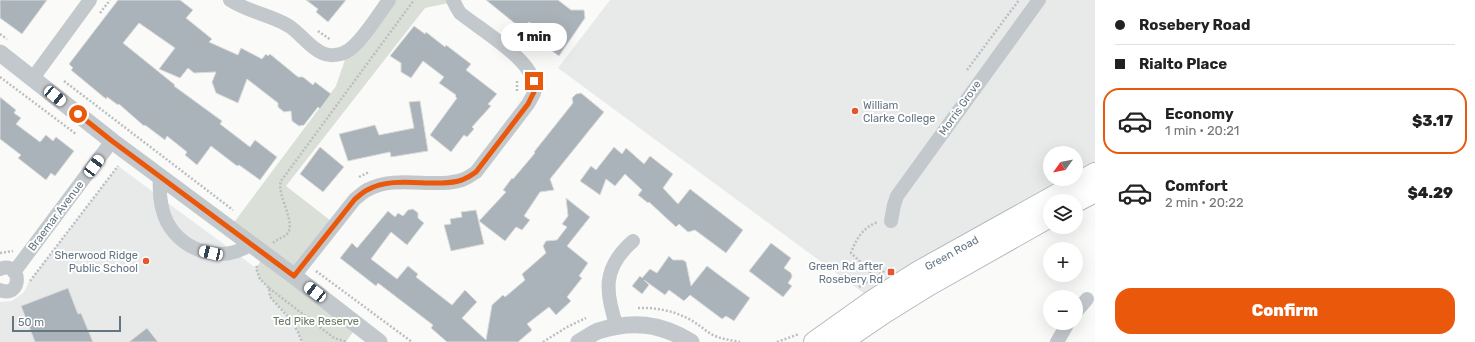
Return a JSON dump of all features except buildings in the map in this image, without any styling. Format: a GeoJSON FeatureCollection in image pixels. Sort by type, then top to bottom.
{"type":"FeatureCollection","features":[{"type":"Feature","properties":{"kind":"main road","name":"Green Road"},"geometry":{"type":"LineString","coordinates":[[808,337],[873,300],[919,271],[1095,173]]}},
{"type":"Feature","properties":{"kind":"main road"},"geometry":{"type":"LineString","coordinates":[[1083,198],[1095,192]]}},
{"type":"Feature","properties":{"kind":"main road","name":"Green Road"},"geometry":{"type":"LineString","coordinates":[[842,342],[928,286],[1043,221]]}},
{"type":"Feature","properties":{"kind":"street"},"geometry":{"type":"LineString","coordinates":[[38,71],[90,0]]}},
{"type":"Feature","properties":{"kind":"street"},"geometry":{"type":"LineString","coordinates":[[230,0],[279,20],[323,54],[332,55],[348,51],[356,43],[389,0]]}},
{"type":"Feature","properties":{"kind":"street"},"geometry":{"type":"LineString","coordinates":[[299,269],[355,199],[368,190],[384,185],[403,182],[449,183],[464,180],[476,172],[528,104],[534,92],[534,81],[528,68],[517,56],[460,12],[456,8],[453,0]]}},
{"type":"Feature","properties":{"kind":"street","name":"Morris Grove"},"geometry":{"type":"LineString","coordinates":[[891,221],[897,196],[1039,0]]}},
{"type":"Feature","properties":{"kind":"street"},"geometry":{"type":"LineString","coordinates":[[6,48],[38,71],[112,141],[265,255],[299,269],[379,342]]}},
{"type":"Feature","properties":{"kind":"street","name":"Braemar Avenue"},"geometry":{"type":"LineString","coordinates":[[14,272],[112,141]]}},
{"type":"Feature","properties":{"kind":"street"},"geometry":{"type":"LineString","coordinates":[[160,177],[159,188],[163,213],[173,230],[186,243],[202,251],[220,254],[235,253],[251,244]]}},
{"type":"Feature","properties":{"kind":"street"},"geometry":{"type":"LineString","coordinates":[[617,327],[609,303],[608,285],[616,259],[624,248],[633,241]]}},
{"type":"Feature","properties":{"kind":"street"},"geometry":{"type":"LineString","coordinates":[[0,269],[7,268],[14,272],[18,279],[16,286],[10,291],[6,292],[0,290]]}},
{"type":"Feature","properties":{"kind":"street"},"geometry":{"type":"LineString","coordinates":[[1083,303],[1086,299]]}},
{"type":"Feature","properties":{"kind":"street"},"geometry":{"type":"LineString","coordinates":[[579,342],[597,332],[630,324],[652,326],[664,329],[679,335],[690,342]]}},
{"type":"Feature","properties":{"kind":"street"},"geometry":{"type":"LineString","coordinates":[[1057,342],[1064,330]]}},
{"type":"Feature","properties":{"kind":"path"},"geometry":{"type":"LineString","coordinates":[[347,342],[337,341],[269,288],[260,279],[256,268],[275,241],[287,234],[289,227],[280,187],[281,180],[414,0]]}},
{"type":"Feature","properties":{"kind":"path"},"geometry":{"type":"LineString","coordinates":[[967,70],[1019,0]]}},
{"type":"Feature","properties":{"kind":"path"},"geometry":{"type":"LineString","coordinates":[[0,34],[6,48]]}},
{"type":"Feature","properties":{"kind":"path"},"geometry":{"type":"LineString","coordinates":[[38,71],[234,210]]}},
{"type":"Feature","properties":{"kind":"path"},"geometry":{"type":"LineString","coordinates":[[515,77],[518,89],[516,98]]}},
{"type":"Feature","properties":{"kind":"path"},"geometry":{"type":"LineString","coordinates":[[29,282],[118,166]]}},
{"type":"Feature","properties":{"kind":"path"},"geometry":{"type":"LineString","coordinates":[[357,178],[370,172]]}},
{"type":"Feature","properties":{"kind":"path"},"geometry":{"type":"LineString","coordinates":[[873,277],[866,267],[851,253],[856,240],[865,229],[877,223],[891,221]]}},
{"type":"Feature","properties":{"kind":"path"},"geometry":{"type":"LineString","coordinates":[[269,237],[281,246]]}},
{"type":"Feature","properties":{"kind":"path"},"geometry":{"type":"LineString","coordinates":[[299,269],[412,342]]}},
{"type":"Feature","properties":{"kind":"path"},"geometry":{"type":"LineString","coordinates":[[269,288],[270,297],[290,319],[302,342]]}},
{"type":"Feature","properties":{"kind":"path"},"geometry":{"type":"LineString","coordinates":[[777,342],[808,337]]}},
{"type":"Feature","properties":{"kind":"shaded area","name":"William Clarke College"},"geometry":{"type":"Polygon","coordinates":[[[610,0],[1095,0],[1095,173],[1083,180],[1083,146],[1043,146],[1043,186],[1072,186],[1058,194],[1043,194],[1043,203],[873,300],[558,68],[610,0]]]}},
{"type":"Feature","properties":{"kind":"shaded area","name":"Sherwood Ridge Public School"},"geometry":{"type":"Polygon","coordinates":[[[118,166],[256,268],[260,279],[269,288],[269,293],[273,301],[290,319],[302,342],[0,342],[0,302],[12,301],[24,292],[29,282],[118,166]]]}},
{"type":"Feature","properties":{"kind":"green space","name":"Ted Pike Reserve"},"geometry":{"type":"Polygon","coordinates":[[[389,0],[453,0],[453,2],[425,8],[286,186],[335,224],[294,276],[358,325],[346,342],[302,342],[291,319],[270,297],[269,288],[260,279],[256,268],[265,255],[229,229],[336,86],[348,51],[389,0]]]}},
{"type":"Feature","properties":{"kind":"place","name":"William Clarke College"},"geometry":{"type":"Point","coordinates":[855,111]}},
{"type":"Feature","properties":{"kind":"place","name":"Sherwood Ridge Public School"},"geometry":{"type":"Point","coordinates":[146,261]}},
{"type":"Feature","properties":{"kind":"place","name":"Green Rd after Rosebery Rd"},"geometry":{"type":"Point","coordinates":[891,272]}},
{"type":"Feature","properties":{"kind":"route"},"geometry":{"type":"LineString","coordinates":[[78,114],[294,276],[355,199],[368,190],[384,185],[403,182],[449,183],[464,180],[476,172],[528,104],[534,92],[534,81]]}}]}
